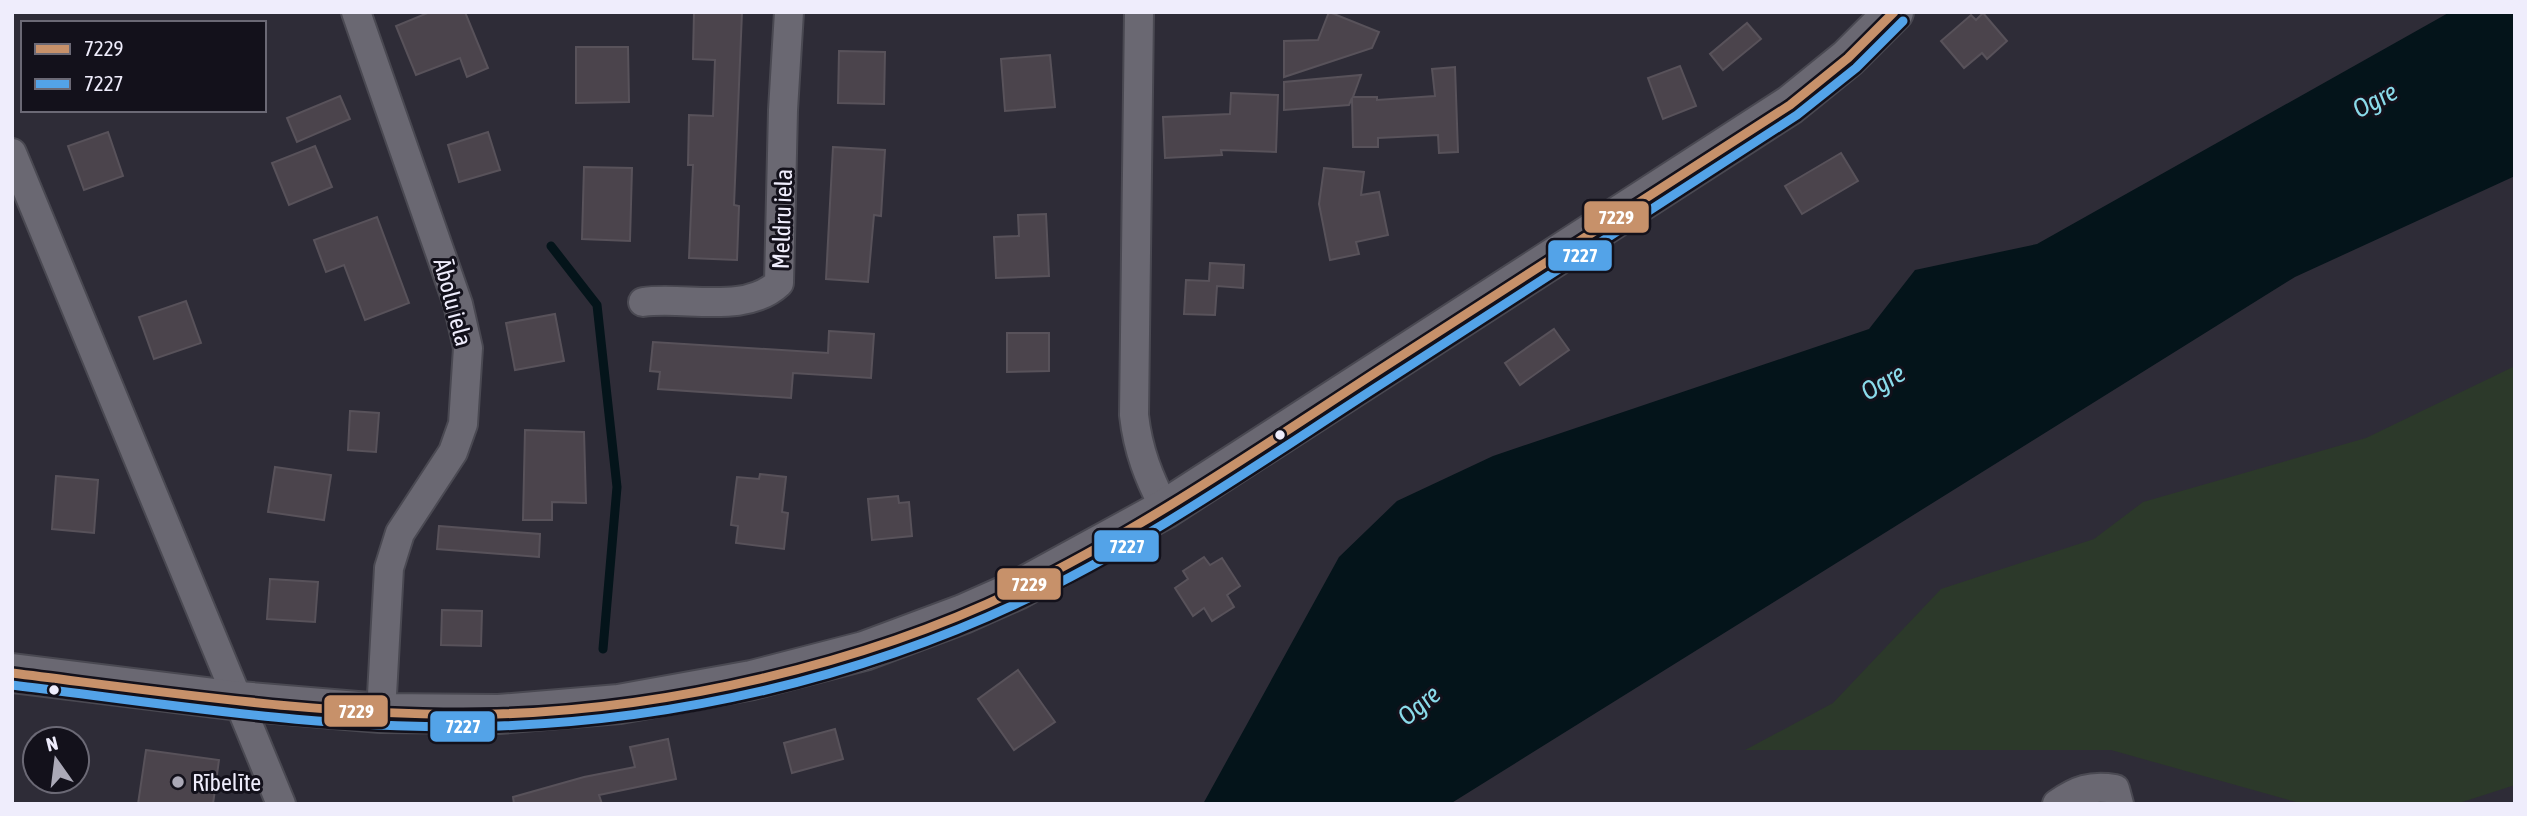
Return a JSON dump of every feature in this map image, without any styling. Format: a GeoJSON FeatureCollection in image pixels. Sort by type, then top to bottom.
{"type":"FeatureCollection","features":[{"type":"Feature","properties":{"kind":"main road"},"geometry":{"type":"LineString","coordinates":[[12,673],[239,701],[381,713],[499,714],[619,704],[819,665],[924,629],[1017,590],[1165,509],[1790,105],[1848,58],[1895,12]]}},
{"type":"Feature","properties":{"kind":"street","name":"Ābolu iela"},"geometry":{"type":"LineString","coordinates":[[356,12],[458,304],[468,348],[463,424],[453,452],[400,533],[388,568],[381,713]]}},
{"type":"Feature","properties":{"kind":"street","name":"Meldru iela"},"geometry":{"type":"LineString","coordinates":[[643,302],[750,300],[769,293],[779,283],[782,110],[789,12]]}},
{"type":"Feature","properties":{"kind":"street"},"geometry":{"type":"LineString","coordinates":[[1139,12],[1134,415],[1136,440],[1146,471],[1165,509]]}},
{"type":"Feature","properties":{"kind":"street"},"geometry":{"type":"LineString","coordinates":[[12,153],[281,804]]}},
{"type":"Feature","properties":{"kind":"street"},"geometry":{"type":"LineString","coordinates":[[2057,804],[2075,791],[2096,786],[2117,796]]}},
{"type":"Feature","properties":{"kind":"green space"},"geometry":{"type":"Polygon","coordinates":[[[2515,366],[2515,785],[2456,804],[2303,804],[2111,750],[1745,750],[1833,703],[1941,589],[2094,539],[2143,502],[2366,438],[2515,366]]]}},
{"type":"Feature","properties":{"kind":"water","name":"Ogre"},"geometry":{"type":"Polygon","coordinates":[[[2450,12],[2515,12],[2515,176],[2295,277],[1450,804],[1203,804],[1339,557],[1397,501],[1493,456],[1869,329],[1915,270],[2037,244],[2450,12]]]}},
{"type":"Feature","properties":{"kind":"building"},"geometry":{"type":"Polygon","coordinates":[[[430,12],[465,12],[488,68],[467,77],[460,58],[416,75],[396,26],[430,12]]]}},
{"type":"Feature","properties":{"kind":"building"},"geometry":{"type":"Polygon","coordinates":[[[694,12],[742,12],[734,205],[739,206],[737,260],[689,258],[693,165],[688,165],[689,115],[713,116],[715,60],[693,59],[694,12]]]}},
{"type":"Feature","properties":{"kind":"building"},"geometry":{"type":"Polygon","coordinates":[[[1329,12],[1379,32],[1372,48],[1284,77],[1284,41],[1318,40],[1329,12]]]}},
{"type":"Feature","properties":{"kind":"building"},"geometry":{"type":"Polygon","coordinates":[[[1983,13],[2007,41],[1987,59],[1982,53],[1964,68],[1941,41],[1971,15],[1976,20],[1983,13]]]}},
{"type":"Feature","properties":{"kind":"building"},"geometry":{"type":"Polygon","coordinates":[[[1747,23],[1761,39],[1723,70],[1710,54],[1747,23]]]}},
{"type":"Feature","properties":{"kind":"building"},"geometry":{"type":"Polygon","coordinates":[[[576,47],[628,47],[629,102],[576,103],[576,47]]]}},
{"type":"Feature","properties":{"kind":"building"},"geometry":{"type":"Polygon","coordinates":[[[839,51],[885,52],[884,104],[838,103],[839,51]]]}},
{"type":"Feature","properties":{"kind":"building"},"geometry":{"type":"Polygon","coordinates":[[[1050,55],[1055,107],[1005,111],[1001,59],[1050,55]]]}},
{"type":"Feature","properties":{"kind":"building"},"geometry":{"type":"Polygon","coordinates":[[[1680,66],[1696,106],[1663,119],[1648,78],[1680,66]]]}},
{"type":"Feature","properties":{"kind":"building"},"geometry":{"type":"Polygon","coordinates":[[[1455,67],[1458,152],[1439,153],[1438,135],[1378,138],[1378,147],[1353,147],[1352,98],[1349,105],[1284,110],[1284,82],[1361,75],[1353,97],[1377,97],[1377,100],[1435,96],[1432,69],[1455,67]]]}},
{"type":"Feature","properties":{"kind":"building"},"geometry":{"type":"Polygon","coordinates":[[[1231,93],[1278,95],[1276,152],[1221,150],[1222,155],[1165,158],[1163,117],[1230,114],[1231,93]]]}},
{"type":"Feature","properties":{"kind":"building"},"geometry":{"type":"Polygon","coordinates":[[[340,96],[350,119],[297,142],[287,118],[340,96]]]}},
{"type":"Feature","properties":{"kind":"building"},"geometry":{"type":"Polygon","coordinates":[[[108,132],[123,176],[84,190],[68,146],[108,132]]]}},
{"type":"Feature","properties":{"kind":"building"},"geometry":{"type":"Polygon","coordinates":[[[488,132],[500,170],[459,182],[448,145],[488,132]]]}},
{"type":"Feature","properties":{"kind":"building"},"geometry":{"type":"Polygon","coordinates":[[[315,146],[332,187],[289,205],[272,163],[315,146]]]}},
{"type":"Feature","properties":{"kind":"building"},"geometry":{"type":"Polygon","coordinates":[[[833,147],[885,150],[881,216],[874,215],[868,282],[826,279],[833,147]]]}},
{"type":"Feature","properties":{"kind":"building"},"geometry":{"type":"Polygon","coordinates":[[[1841,153],[1858,181],[1802,214],[1785,186],[1841,153]]]}},
{"type":"Feature","properties":{"kind":"building"},"geometry":{"type":"Polygon","coordinates":[[[584,167],[632,168],[630,241],[582,239],[584,167]]]}},
{"type":"Feature","properties":{"kind":"building"},"geometry":{"type":"Polygon","coordinates":[[[1324,168],[1364,172],[1361,195],[1379,192],[1388,235],[1356,242],[1359,254],[1330,260],[1319,204],[1324,168]]]}},
{"type":"Feature","properties":{"kind":"building"},"geometry":{"type":"Polygon","coordinates":[[[1046,214],[1049,276],[996,278],[994,237],[1019,236],[1018,215],[1046,214]]]}},
{"type":"Feature","properties":{"kind":"building"},"geometry":{"type":"Polygon","coordinates":[[[377,217],[409,303],[365,320],[344,265],[326,272],[314,240],[377,217]]]}},
{"type":"Feature","properties":{"kind":"building"},"geometry":{"type":"Polygon","coordinates":[[[1210,263],[1244,265],[1243,288],[1217,286],[1215,315],[1184,314],[1186,280],[1209,281],[1210,263]]]}},
{"type":"Feature","properties":{"kind":"building"},"geometry":{"type":"Polygon","coordinates":[[[186,301],[201,343],[154,359],[139,317],[186,301]]]}},
{"type":"Feature","properties":{"kind":"building"},"geometry":{"type":"Polygon","coordinates":[[[555,314],[564,361],[515,370],[506,323],[555,314]]]}},
{"type":"Feature","properties":{"kind":"building"},"geometry":{"type":"Polygon","coordinates":[[[1554,329],[1569,350],[1520,385],[1505,363],[1554,329]]]}},
{"type":"Feature","properties":{"kind":"building"},"geometry":{"type":"Polygon","coordinates":[[[829,331],[874,334],[871,378],[793,373],[791,398],[658,389],[660,372],[650,371],[653,342],[828,353],[829,331]]]}},
{"type":"Feature","properties":{"kind":"building"},"geometry":{"type":"Polygon","coordinates":[[[1007,333],[1049,333],[1049,371],[1007,372],[1007,333]]]}},
{"type":"Feature","properties":{"kind":"building"},"geometry":{"type":"Polygon","coordinates":[[[350,411],[379,413],[376,452],[348,450],[350,411]]]}},
{"type":"Feature","properties":{"kind":"building"},"geometry":{"type":"Polygon","coordinates":[[[525,430],[584,432],[586,503],[552,502],[552,520],[523,520],[525,430]]]}},
{"type":"Feature","properties":{"kind":"building"},"geometry":{"type":"Polygon","coordinates":[[[275,467],[331,475],[324,520],[268,512],[275,467]]]}},
{"type":"Feature","properties":{"kind":"building"},"geometry":{"type":"Polygon","coordinates":[[[760,474],[786,477],[782,512],[788,513],[784,549],[736,543],[738,526],[731,525],[737,477],[759,479],[760,474]]]}},
{"type":"Feature","properties":{"kind":"building"},"geometry":{"type":"Polygon","coordinates":[[[56,476],[98,480],[94,533],[52,529],[56,476]]]}},
{"type":"Feature","properties":{"kind":"building"},"geometry":{"type":"Polygon","coordinates":[[[898,496],[899,503],[909,502],[912,536],[872,540],[868,499],[898,496]]]}},
{"type":"Feature","properties":{"kind":"building"},"geometry":{"type":"Polygon","coordinates":[[[439,526],[540,534],[539,557],[437,549],[439,526]]]}},
{"type":"Feature","properties":{"kind":"building"},"geometry":{"type":"Polygon","coordinates":[[[1204,557],[1210,565],[1222,558],[1240,586],[1227,595],[1234,607],[1212,621],[1204,608],[1193,616],[1175,588],[1188,579],[1183,571],[1204,557]]]}},
{"type":"Feature","properties":{"kind":"building"},"geometry":{"type":"Polygon","coordinates":[[[270,579],[318,582],[315,622],[267,619],[270,579]]]}},
{"type":"Feature","properties":{"kind":"building"},"geometry":{"type":"Polygon","coordinates":[[[442,610],[482,611],[481,646],[441,645],[442,610]]]}},
{"type":"Feature","properties":{"kind":"building"},"geometry":{"type":"Polygon","coordinates":[[[1018,670],[1055,722],[1014,750],[978,699],[1018,670]]]}},
{"type":"Feature","properties":{"kind":"building"},"geometry":{"type":"Polygon","coordinates":[[[835,729],[843,759],[792,773],[784,743],[835,729]]]}},
{"type":"Feature","properties":{"kind":"building"},"geometry":{"type":"Polygon","coordinates":[[[668,739],[676,779],[599,795],[602,804],[514,804],[513,797],[584,777],[635,767],[630,747],[668,739]]]}},
{"type":"Feature","properties":{"kind":"building","name":"Rībelīte"},"geometry":{"type":"Polygon","coordinates":[[[146,750],[219,760],[213,804],[138,804],[146,750]]]}},
{"type":"Feature","properties":{"kind":"waterway"},"geometry":{"type":"LineString","coordinates":[[551,246],[597,305],[617,487],[603,649]]}},
{"type":"Feature","properties":{"kind":"transit line","name":"7229"},"geometry":{"type":"LineString","coordinates":[[12,673],[315,708],[497,714],[628,703],[695,692],[762,678],[893,641],[956,617],[1063,567],[1201,486],[1790,105],[1848,58],[1894,12]]}},
{"type":"Feature","properties":{"kind":"transit line","name":"7227"},"geometry":{"type":"LineString","coordinates":[[12,685],[316,721],[438,727],[499,726],[632,715],[698,704],[830,673],[894,653],[957,630],[1018,603],[1113,553],[1206,498],[1797,115],[1856,68],[1903,21]]}},
{"type":"Feature","properties":{"kind":"place","name":"Rībelīte"},"geometry":{"type":"Point","coordinates":[178,782]}}]}
